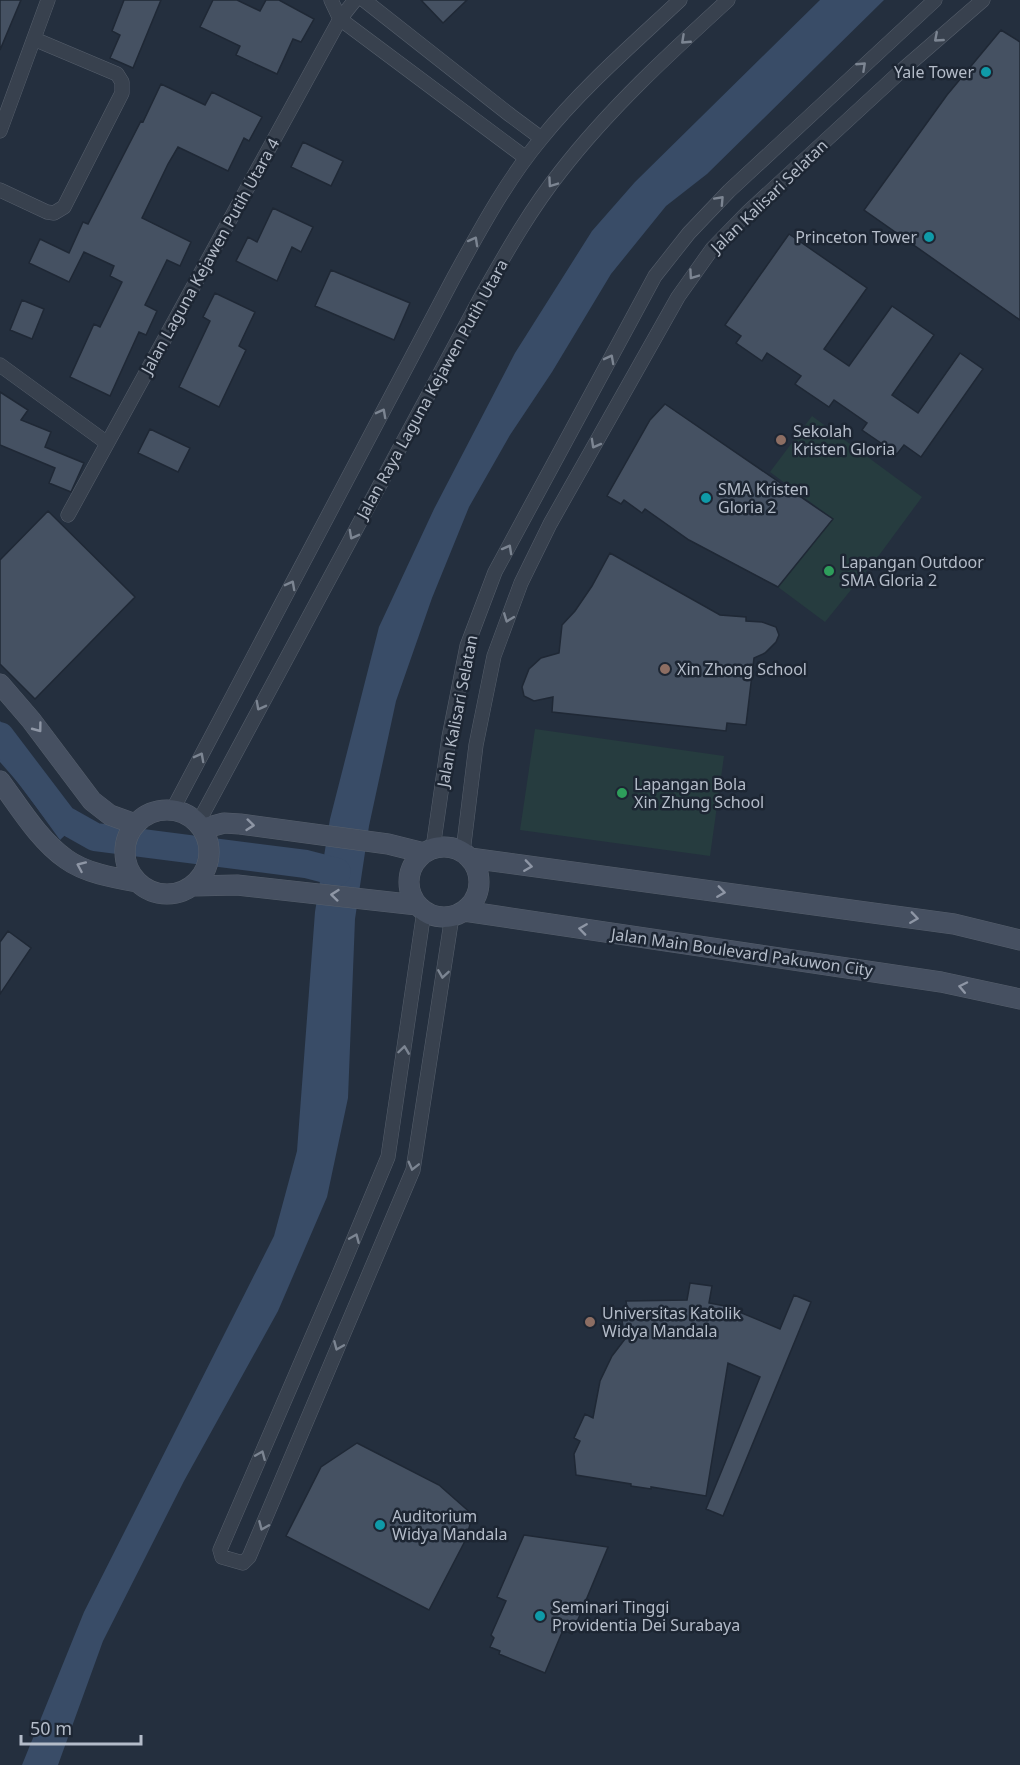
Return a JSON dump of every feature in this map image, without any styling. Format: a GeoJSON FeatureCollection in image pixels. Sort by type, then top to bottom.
{"type":"FeatureCollection","features":[{"type":"Feature","properties":{"kind":"street"},"geometry":{"type":"LineString","coordinates":[[0,130],[48,0]]}},
{"type":"Feature","properties":{"kind":"street"},"geometry":{"type":"LineString","coordinates":[[331,0],[340,19],[526,158]]}},
{"type":"Feature","properties":{"kind":"street","name":"Jalan Laguna Kejawen Putih Utara 4"},"geometry":{"type":"LineString","coordinates":[[68,515],[340,19],[354,0]]}},
{"type":"Feature","properties":{"kind":"street"},"geometry":{"type":"LineString","coordinates":[[364,0],[541,138]]}},
{"type":"Feature","properties":{"kind":"street","name":"Jalan Raya Laguna Kejawen Putih Utara"},"geometry":{"type":"LineString","coordinates":[[173,809],[453,278],[491,211],[541,138],[578,97],[680,0]]}},
{"type":"Feature","properties":{"kind":"street","name":"Jalan Raya Laguna Kejawen Putih Utara"},"geometry":{"type":"LineString","coordinates":[[200,826],[482,295],[521,228],[560,172],[602,122],[674,49],[728,0]]}},
{"type":"Feature","properties":{"kind":"street","name":"Jalan Kalisari Selatan"},"geometry":{"type":"LineString","coordinates":[[428,851],[467,646],[495,572],[655,276],[682,242],[729,191],[935,0]]}},
{"type":"Feature","properties":{"kind":"street","name":"Jalan Kalisari Selatan"},"geometry":{"type":"LineString","coordinates":[[467,855],[476,745],[494,656],[521,583],[550,524],[678,297],[712,249],[748,212],[982,0]]}},
{"type":"Feature","properties":{"kind":"street"},"geometry":{"type":"LineString","coordinates":[[0,190],[47,212],[54,213],[64,207],[122,93],[122,82],[117,74],[34,39]]}},
{"type":"Feature","properties":{"kind":"street"},"geometry":{"type":"LineString","coordinates":[[0,365],[107,443]]}},
{"type":"Feature","properties":{"kind":"street"},"geometry":{"type":"LineString","coordinates":[[528,513],[550,524]]}},
{"type":"Feature","properties":{"kind":"street"},"geometry":{"type":"LineString","coordinates":[[0,684],[31,720],[92,801],[110,815],[135,824]]}},
{"type":"Feature","properties":{"kind":"street"},"geometry":{"type":"LineString","coordinates":[[0,781],[42,837],[67,860],[94,872],[137,882],[149,890],[164,894],[180,892],[193,885],[203,875],[209,863],[210,849],[207,836],[200,826],[187,815],[173,809],[159,810],[146,815],[135,824],[128,837],[125,853],[128,868],[137,882]]}},
{"type":"Feature","properties":{"kind":"street"},"geometry":{"type":"LineString","coordinates":[[200,826],[224,823],[297,830],[428,851],[448,847],[467,855],[954,924],[1020,940]]}},
{"type":"Feature","properties":{"kind":"street"},"geometry":{"type":"LineString","coordinates":[[428,851],[417,860],[409,878],[409,887],[421,908],[388,1157],[220,1550],[222,1557],[243,1563],[249,1557],[413,1170],[458,913]]}},
{"type":"Feature","properties":{"kind":"street"},"geometry":{"type":"LineString","coordinates":[[193,885],[237,885],[385,901],[421,908],[438,916],[458,913],[475,898],[478,890],[478,873],[467,855]]}},
{"type":"Feature","properties":{"kind":"street","name":"Jalan Main Boulevard Pakuwon City"},"geometry":{"type":"LineString","coordinates":[[458,913],[941,982],[1020,999]]}},
{"type":"Feature","properties":{"kind":"street"},"geometry":{"type":"LineString","coordinates":[[340,1272],[366,1281]]}},
{"type":"Feature","properties":{"kind":"green space"},"geometry":{"type":"Polygon","coordinates":[[[812,416],[922,497],[825,622],[778,587],[833,519],[770,472],[812,416]]]}},
{"type":"Feature","properties":{"kind":"green space","name":"Lapangan Bola Xin Zhung School"},"geometry":{"type":"Polygon","coordinates":[[[535,729],[724,756],[710,856],[520,830],[535,729]]]}},
{"type":"Feature","properties":{"kind":"water"},"geometry":{"type":"Polygon","coordinates":[[[820,0],[884,0],[707,174],[666,206],[611,274],[552,372],[510,435],[469,507],[432,598],[396,701],[369,826],[355,919],[348,1098],[327,1197],[278,1311],[184,1481],[103,1641],[58,1765],[22,1765],[84,1612],[274,1236],[297,1151],[315,912],[330,819],[379,627],[434,509],[515,353],[592,231],[635,182],[820,0]]]}},
{"type":"Feature","properties":{"kind":"water"},"geometry":{"type":"Polygon","coordinates":[[[0,721],[80,821],[60,840],[21,786],[0,762],[0,721]]]}},
{"type":"Feature","properties":{"kind":"building"},"geometry":{"type":"Polygon","coordinates":[[[0,0],[21,0],[0,50],[0,0]]]}},
{"type":"Feature","properties":{"kind":"building"},"geometry":{"type":"Polygon","coordinates":[[[124,0],[161,0],[133,68],[110,58],[120,35],[112,31],[124,0]]]}},
{"type":"Feature","properties":{"kind":"building"},"geometry":{"type":"Polygon","coordinates":[[[213,0],[237,0],[260,11],[266,0],[279,0],[314,19],[301,42],[293,39],[277,74],[236,55],[240,46],[200,27],[213,0]]]}},
{"type":"Feature","properties":{"kind":"building"},"geometry":{"type":"Polygon","coordinates":[[[421,0],[467,0],[443,23],[421,0]]]}},
{"type":"Feature","properties":{"kind":"building"},"geometry":{"type":"Polygon","coordinates":[[[1001,30],[1020,42],[1020,320],[864,210],[947,95],[1001,30]]]}},
{"type":"Feature","properties":{"kind":"building"},"geometry":{"type":"Polygon","coordinates":[[[161,84],[205,105],[212,92],[262,117],[249,141],[244,138],[228,171],[178,147],[168,164],[142,218],[191,242],[180,266],[167,260],[145,305],[157,311],[146,335],[139,332],[110,396],[70,377],[94,324],[100,327],[122,282],[110,276],[114,266],[84,252],[69,282],[29,263],[40,239],[69,253],[83,222],[88,224],[161,84]]]}},
{"type":"Feature","properties":{"kind":"building"},"geometry":{"type":"Polygon","coordinates":[[[303,142],[343,161],[331,186],[291,167],[303,142]]]}},
{"type":"Feature","properties":{"kind":"building"},"geometry":{"type":"Polygon","coordinates":[[[273,208],[313,227],[301,252],[292,247],[277,281],[236,261],[248,237],[257,242],[273,208]]]}},
{"type":"Feature","properties":{"kind":"building"},"geometry":{"type":"Polygon","coordinates":[[[789,234],[867,288],[824,349],[849,366],[892,306],[934,335],[892,395],[918,413],[960,353],[983,369],[921,457],[904,445],[897,454],[862,430],[867,423],[834,400],[829,407],[795,384],[801,376],[767,353],[762,361],[736,343],[741,336],[725,325],[789,234]]]}},
{"type":"Feature","properties":{"kind":"building"},"geometry":{"type":"Polygon","coordinates":[[[331,270],[410,303],[394,340],[315,306],[331,270]]]}},
{"type":"Feature","properties":{"kind":"building"},"geometry":{"type":"Polygon","coordinates":[[[215,293],[255,312],[239,346],[246,350],[219,407],[179,387],[210,321],[203,317],[215,293]]]}},
{"type":"Feature","properties":{"kind":"building"},"geometry":{"type":"Polygon","coordinates":[[[22,300],[44,309],[32,339],[10,330],[22,300]]]}},
{"type":"Feature","properties":{"kind":"building"},"geometry":{"type":"Polygon","coordinates":[[[0,392],[28,410],[21,420],[51,432],[45,447],[84,463],[71,492],[49,483],[55,468],[0,445],[0,392]]]}},
{"type":"Feature","properties":{"kind":"building","name":"SMA Kristen Gloria 2"},"geometry":{"type":"Polygon","coordinates":[[[665,404],[833,519],[778,587],[689,540],[645,509],[642,513],[624,500],[621,504],[607,496],[650,420],[665,404]]]}},
{"type":"Feature","properties":{"kind":"building"},"geometry":{"type":"Polygon","coordinates":[[[150,429],[190,448],[178,472],[138,453],[150,429]]]}},
{"type":"Feature","properties":{"kind":"building"},"geometry":{"type":"Polygon","coordinates":[[[48,511],[135,597],[35,699],[0,664],[0,560],[48,511]]]}},
{"type":"Feature","properties":{"kind":"building"},"geometry":{"type":"Polygon","coordinates":[[[610,553],[720,615],[746,617],[746,621],[762,622],[776,627],[779,635],[776,642],[765,653],[754,658],[746,725],[727,723],[726,731],[552,712],[553,697],[534,701],[524,696],[522,687],[529,669],[541,658],[559,653],[562,625],[592,586],[610,553]]]}},
{"type":"Feature","properties":{"kind":"building"},"geometry":{"type":"Polygon","coordinates":[[[8,931],[31,948],[0,994],[0,942],[8,931]]]}},
{"type":"Feature","properties":{"kind":"building"},"geometry":{"type":"Polygon","coordinates":[[[690,1283],[712,1286],[709,1303],[725,1306],[780,1329],[794,1295],[811,1302],[723,1516],[706,1509],[760,1377],[728,1363],[706,1496],[631,1486],[631,1484],[576,1475],[574,1454],[580,1441],[574,1438],[585,1414],[593,1418],[600,1381],[612,1356],[625,1339],[621,1314],[628,1313],[626,1301],[687,1300],[690,1283]]]}},
{"type":"Feature","properties":{"kind":"building","name":"Auditorium Widya Mandala"},"geometry":{"type":"Polygon","coordinates":[[[357,1443],[439,1485],[473,1515],[465,1541],[429,1610],[286,1536],[321,1467],[357,1443]]]}},
{"type":"Feature","properties":{"kind":"building","name":"Seminari Tinggi Providentia Dei Surabaya"},"geometry":{"type":"Polygon","coordinates":[[[524,1535],[608,1547],[572,1634],[563,1630],[545,1673],[499,1654],[500,1651],[490,1647],[494,1638],[491,1635],[506,1601],[497,1597],[524,1535]]]}},
{"type":"Feature","properties":{"kind":"waterway"},"geometry":{"type":"LineString","coordinates":[[0,736],[63,819],[95,837],[306,864],[337,872]]}},
{"type":"Feature","properties":{"kind":"place","name":"Yale Tower"},"geometry":{"type":"Point","coordinates":[986,72]}},
{"type":"Feature","properties":{"kind":"place","name":"Princeton Tower"},"geometry":{"type":"Point","coordinates":[929,237]}},
{"type":"Feature","properties":{"kind":"place","name":"Sekolah Kristen Gloria"},"geometry":{"type":"Point","coordinates":[781,440]}},
{"type":"Feature","properties":{"kind":"place","name":"SMA Kristen Gloria 2"},"geometry":{"type":"Point","coordinates":[706,498]}},
{"type":"Feature","properties":{"kind":"place","name":"Lapangan Outdoor SMA Gloria 2"},"geometry":{"type":"Point","coordinates":[829,571]}},
{"type":"Feature","properties":{"kind":"place","name":"Xin Zhong School"},"geometry":{"type":"Point","coordinates":[665,669]}},
{"type":"Feature","properties":{"kind":"place","name":"Lapangan Bola Xin Zhung School"},"geometry":{"type":"Point","coordinates":[622,793]}},
{"type":"Feature","properties":{"kind":"place","name":"Universitas Katolik Widya Mandala"},"geometry":{"type":"Point","coordinates":[590,1322]}},
{"type":"Feature","properties":{"kind":"place","name":"Auditorium Widya Mandala"},"geometry":{"type":"Point","coordinates":[380,1525]}},
{"type":"Feature","properties":{"kind":"place","name":"Seminari Tinggi Providentia Dei Surabaya"},"geometry":{"type":"Point","coordinates":[540,1616]}}]}
